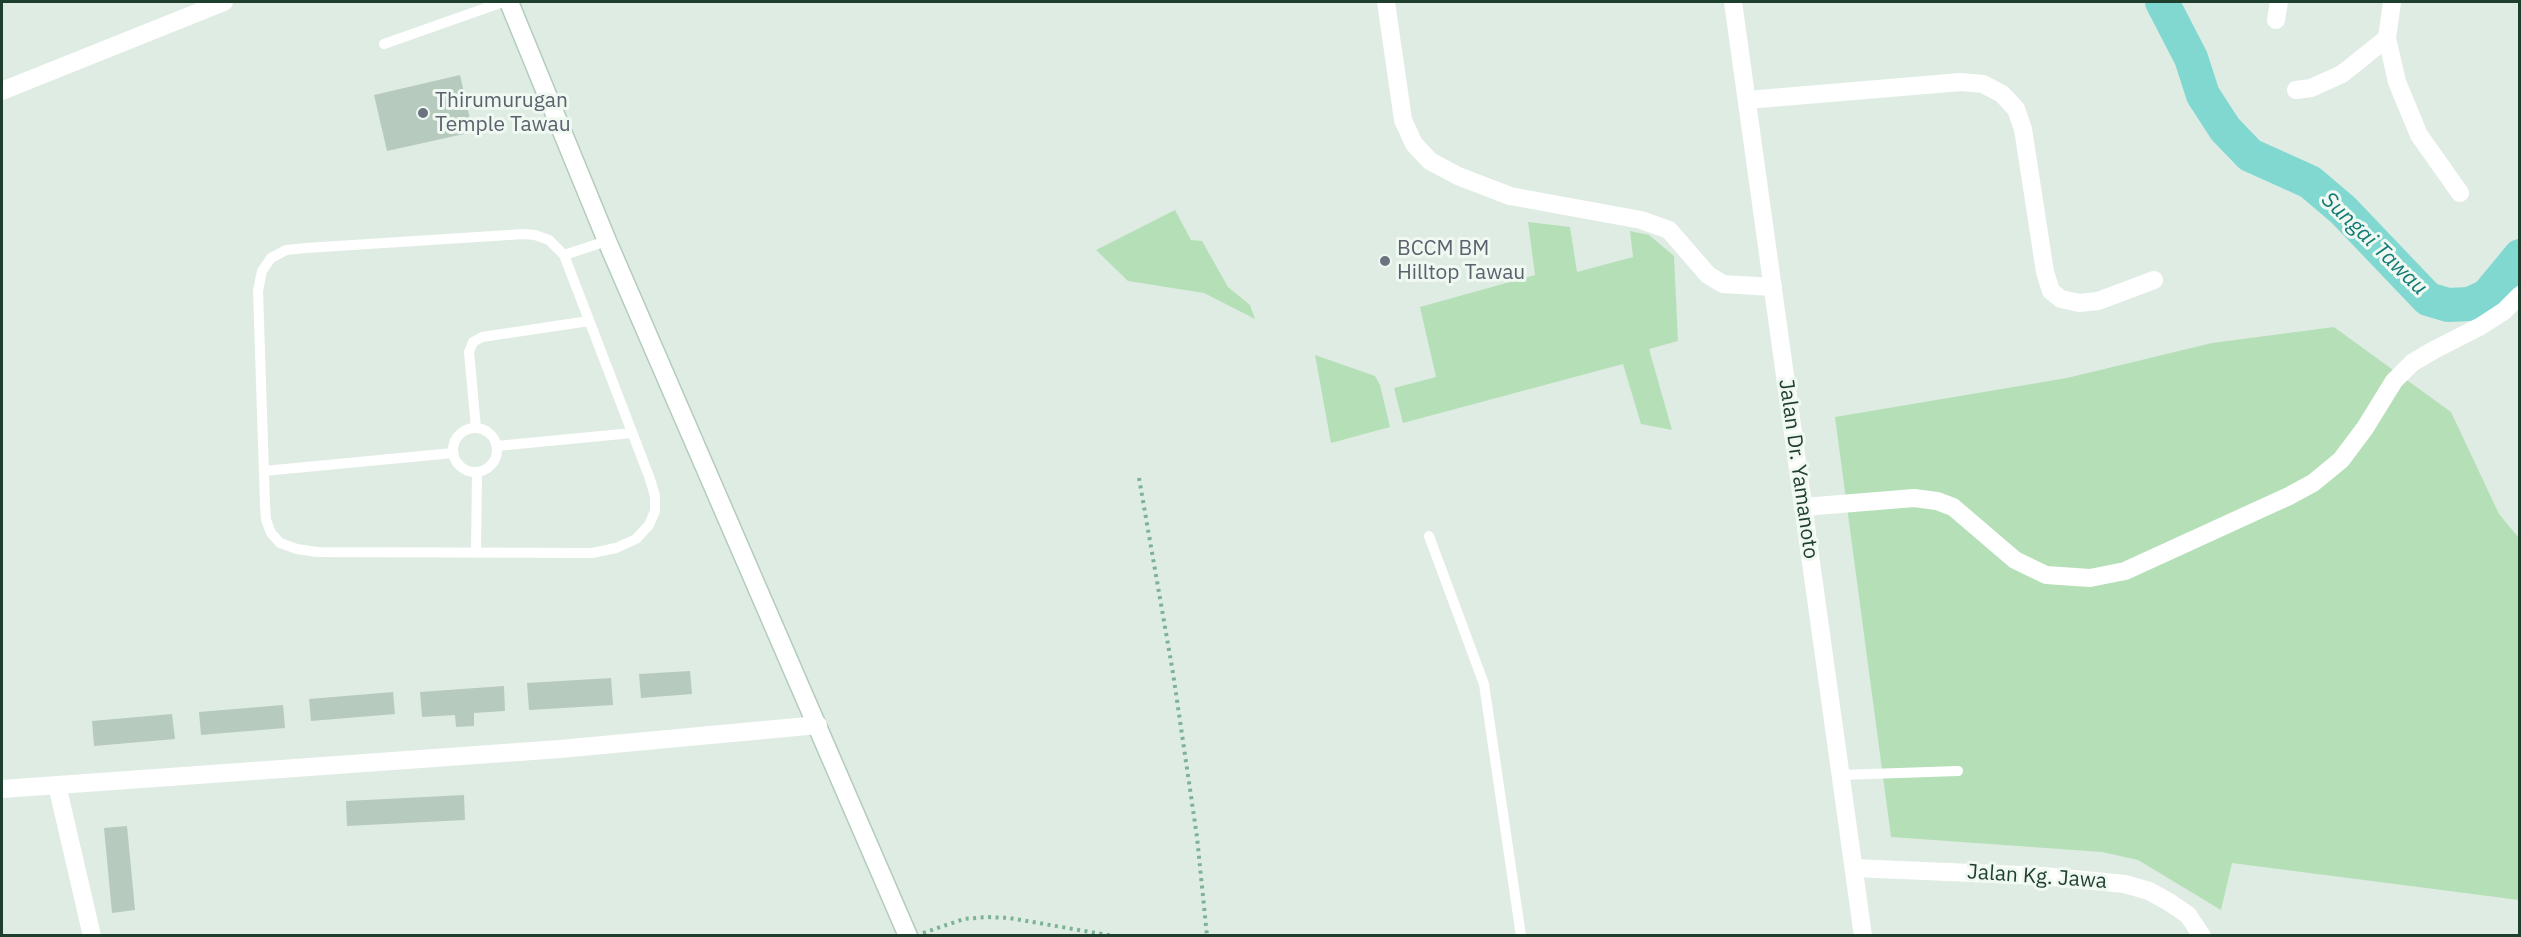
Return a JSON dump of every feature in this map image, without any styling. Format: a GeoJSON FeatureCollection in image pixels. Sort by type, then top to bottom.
{"type":"FeatureCollection","features":[{"type":"Feature","properties":{"kind":"street"},"geometry":{"type":"LineString","coordinates":[[2,91],[224,2]]}},
{"type":"Feature","properties":{"kind":"street"},"geometry":{"type":"LineString","coordinates":[[509,2],[607,241],[908,936]]}},
{"type":"Feature","properties":{"kind":"street"},"geometry":{"type":"LineString","coordinates":[[1386,2],[1403,120],[1413,144],[1430,161],[1458,176],[1509,196],[1641,220],[1669,230],[1708,274],[1723,284],[1773,286]]}},
{"type":"Feature","properties":{"kind":"street","name":"Jalan Dr. Yamanoto"},"geometry":{"type":"LineString","coordinates":[[1733,2],[1863,936]]}},
{"type":"Feature","properties":{"kind":"street"},"geometry":{"type":"LineString","coordinates":[[2276,20],[2279,2]]}},
{"type":"Feature","properties":{"kind":"street"},"geometry":{"type":"LineString","coordinates":[[2392,2],[2387,38],[2397,82],[2419,135],[2460,193]]}},
{"type":"Feature","properties":{"kind":"street"},"geometry":{"type":"LineString","coordinates":[[2296,90],[2311,88],[2342,74],[2387,38]]}},
{"type":"Feature","properties":{"kind":"street"},"geometry":{"type":"LineString","coordinates":[[1747,100],[1961,82],[1983,84],[2002,94],[2016,109],[2020,119],[2050,291],[2061,299],[2070,301],[2098,301],[2154,280]]}},
{"type":"Feature","properties":{"kind":"street"},"geometry":{"type":"LineString","coordinates":[[1804,507],[1914,498],[1937,501],[1953,507],[2015,560],[2046,575],[2090,578],[2125,571],[2313,483],[2341,460],[2365,428],[2394,381],[2412,363],[2481,326],[2504,311],[2520,295]]}},
{"type":"Feature","properties":{"kind":"street"},"geometry":{"type":"LineString","coordinates":[[2,789],[560,749],[818,725]]}},
{"type":"Feature","properties":{"kind":"street"},"geometry":{"type":"LineString","coordinates":[[57,785],[92,936]]}},
{"type":"Feature","properties":{"kind":"street","name":"Jalan Kg. Jawa"},"geometry":{"type":"LineString","coordinates":[[1854,868],[2043,876],[2125,884],[2149,891],[2169,902],[2188,915],[2202,936]]}},
{"type":"Feature","properties":{"kind":"lane"},"geometry":{"type":"LineString","coordinates":[[384,44],[503,2]]}},
{"type":"Feature","properties":{"kind":"lane"},"geometry":{"type":"LineString","coordinates":[[535,235],[549,240],[564,255],[589,321],[655,496],[655,511],[650,525],[636,539],[616,548],[592,554],[317,552],[297,549],[280,543],[272,533],[266,520],[258,291],[262,272],[271,258],[286,250],[306,248],[535,235]]}},
{"type":"Feature","properties":{"kind":"lane"},"geometry":{"type":"LineString","coordinates":[[564,255],[607,241]]}},
{"type":"Feature","properties":{"kind":"lane"},"geometry":{"type":"LineString","coordinates":[[477,428],[469,352],[473,342],[482,337],[589,321]]}},
{"type":"Feature","properties":{"kind":"lane"},"geometry":{"type":"LineString","coordinates":[[477,428],[490,433],[497,446],[497,453],[490,466],[477,472],[464,469],[459,465],[453,453],[453,446],[459,434],[477,428]]}},
{"type":"Feature","properties":{"kind":"lane"},"geometry":{"type":"LineString","coordinates":[[497,446],[632,433]]}},
{"type":"Feature","properties":{"kind":"lane"},"geometry":{"type":"LineString","coordinates":[[264,471],[453,453]]}},
{"type":"Feature","properties":{"kind":"lane"},"geometry":{"type":"LineString","coordinates":[[476,553],[477,472]]}},
{"type":"Feature","properties":{"kind":"lane"},"geometry":{"type":"LineString","coordinates":[[1429,536],[1484,684],[1521,936]]}},
{"type":"Feature","properties":{"kind":"lane"},"geometry":{"type":"LineString","coordinates":[[1841,775],[1958,771]]}},
{"type":"Feature","properties":{"kind":"path"},"geometry":{"type":"LineString","coordinates":[[1139,478],[1173,673],[1197,837],[1207,936]]}},
{"type":"Feature","properties":{"kind":"path"},"geometry":{"type":"LineString","coordinates":[[917,936],[964,919],[987,917],[1009,918],[1114,936]]}},
{"type":"Feature","properties":{"kind":"green space"},"geometry":{"type":"Polygon","coordinates":[[[1175,210],[1191,240],[1202,241],[1228,287],[1250,305],[1255,319],[1204,293],[1128,281],[1096,250],[1175,210]]]}},
{"type":"Feature","properties":{"kind":"green space"},"geometry":{"type":"Polygon","coordinates":[[[1528,222],[1570,227],[1577,272],[1633,257],[1630,231],[1649,235],[1674,256],[1678,341],[1649,349],[1672,430],[1641,424],[1623,364],[1403,423],[1394,388],[1436,377],[1420,307],[1535,275],[1528,222]]]}},
{"type":"Feature","properties":{"kind":"green space"},"geometry":{"type":"Polygon","coordinates":[[[2334,327],[2451,412],[2499,514],[2519,538],[2519,900],[2232,863],[2221,910],[2138,860],[2102,852],[1891,837],[1835,417],[2067,378],[2212,343],[2334,327]]]}},
{"type":"Feature","properties":{"kind":"green space"},"geometry":{"type":"Polygon","coordinates":[[[1315,355],[1375,376],[1380,385],[1390,427],[1331,443],[1315,355]]]}},
{"type":"Feature","properties":{"kind":"building","name":"Thirumurugan Temple Tawau"},"geometry":{"type":"Polygon","coordinates":[[[460,75],[473,132],[387,151],[374,95],[460,75]]]}},
{"type":"Feature","properties":{"kind":"building"},"geometry":{"type":"Polygon","coordinates":[[[690,671],[692,694],[641,698],[639,674],[690,671]]]}},
{"type":"Feature","properties":{"kind":"building"},"geometry":{"type":"Polygon","coordinates":[[[611,678],[613,705],[529,710],[527,683],[611,678]]]}},
{"type":"Feature","properties":{"kind":"building"},"geometry":{"type":"Polygon","coordinates":[[[504,686],[505,711],[474,713],[474,726],[456,727],[455,715],[422,717],[420,692],[504,686]]]}},
{"type":"Feature","properties":{"kind":"building"},"geometry":{"type":"Polygon","coordinates":[[[393,692],[395,714],[311,721],[309,699],[393,692]]]}},
{"type":"Feature","properties":{"kind":"building"},"geometry":{"type":"Polygon","coordinates":[[[283,705],[285,728],[201,735],[199,712],[283,705]]]}},
{"type":"Feature","properties":{"kind":"building"},"geometry":{"type":"Polygon","coordinates":[[[172,714],[175,739],[94,746],[92,721],[172,714]]]}},
{"type":"Feature","properties":{"kind":"building"},"geometry":{"type":"Polygon","coordinates":[[[464,795],[465,820],[347,826],[346,801],[464,795]]]}},
{"type":"Feature","properties":{"kind":"building"},"geometry":{"type":"Polygon","coordinates":[[[127,826],[135,910],[112,913],[104,828],[127,826]]]}},
{"type":"Feature","properties":{"kind":"waterway","name":"Sungai Tawau"},"geometry":{"type":"LineString","coordinates":[[2162,2],[2191,58],[2203,95],[2225,129],[2250,155],[2310,182],[2343,210],[2428,299],[2448,305],[2470,304],[2487,296],[2520,256]]}},
{"type":"Feature","properties":{"kind":"place","name":"Thirumurugan Temple Tawau"},"geometry":{"type":"Point","coordinates":[423,113]}},
{"type":"Feature","properties":{"kind":"place","name":"BCCM BM Hilltop Tawau"},"geometry":{"type":"Point","coordinates":[1385,261]}}]}
